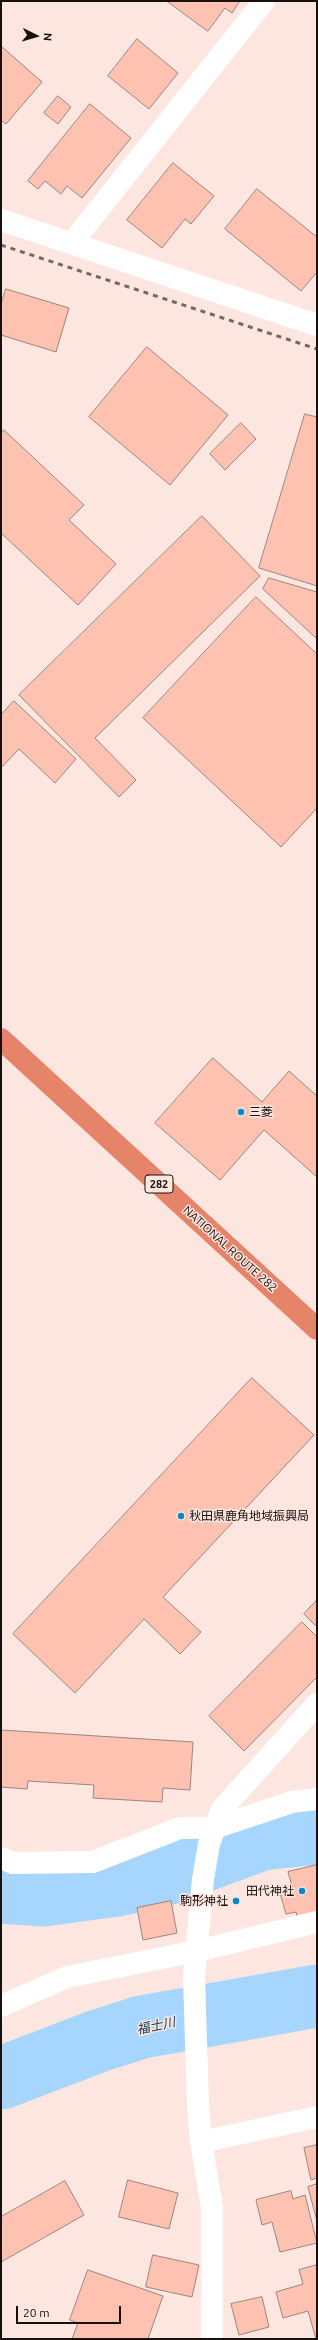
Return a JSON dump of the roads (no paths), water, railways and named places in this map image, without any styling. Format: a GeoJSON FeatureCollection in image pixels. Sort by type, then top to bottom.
{"type":"FeatureCollection","features":[{"type":"Feature","properties":{"kind":"highway","name":"NATIONAL ROUTE 282"},"geometry":{"type":"LineString","coordinates":[[1,1039],[317,1329]]}},
{"type":"Feature","properties":{"kind":"street"},"geometry":{"type":"LineString","coordinates":[[72,243],[264,1]]}},
{"type":"Feature","properties":{"kind":"street"},"geometry":{"type":"LineString","coordinates":[[1,220],[317,325]]}},
{"type":"Feature","properties":{"kind":"street"},"geometry":{"type":"LineString","coordinates":[[212,2339],[212,2207],[201,2142],[198,2106],[194,1976],[203,1879],[211,1836],[222,1809],[317,1704]]}},
{"type":"Feature","properties":{"kind":"street"},"geometry":{"type":"LineString","coordinates":[[1,1858],[13,1863],[93,1862],[180,1828],[211,1836],[292,1802],[317,1799]]}},
{"type":"Feature","properties":{"kind":"street"},"geometry":{"type":"LineString","coordinates":[[1,2006],[67,1977],[197,1951],[317,1922]]}},
{"type":"Feature","properties":{"kind":"street"},"geometry":{"type":"LineString","coordinates":[[201,2142],[317,2117]]}},
{"type":"Feature","properties":{"kind":"waterway","name":"福士川"},"geometry":{"type":"LineString","coordinates":[[1,1892],[43,1895],[117,1885],[170,1873],[262,1839],[317,1833]]}},
{"type":"Feature","properties":{"kind":"waterway","name":"福士川"},"geometry":{"type":"LineString","coordinates":[[1,2078],[98,2041],[142,2027],[317,1996]]}},
{"type":"Feature","properties":{"kind":"railway"},"geometry":{"type":"LineString","coordinates":[[1,245],[317,349]]}},
{"type":"Feature","properties":{"kind":"place","name":"三菱"},"geometry":{"type":"Point","coordinates":[241,1112]}},
{"type":"Feature","properties":{"kind":"place","name":"秋田県鹿角地域振興局"},"geometry":{"type":"Point","coordinates":[181,1516]}},
{"type":"Feature","properties":{"kind":"place","name":"田代神社"},"geometry":{"type":"Point","coordinates":[302,1891]}},
{"type":"Feature","properties":{"kind":"place","name":"駒形神社"},"geometry":{"type":"Point","coordinates":[236,1901]}}]}
